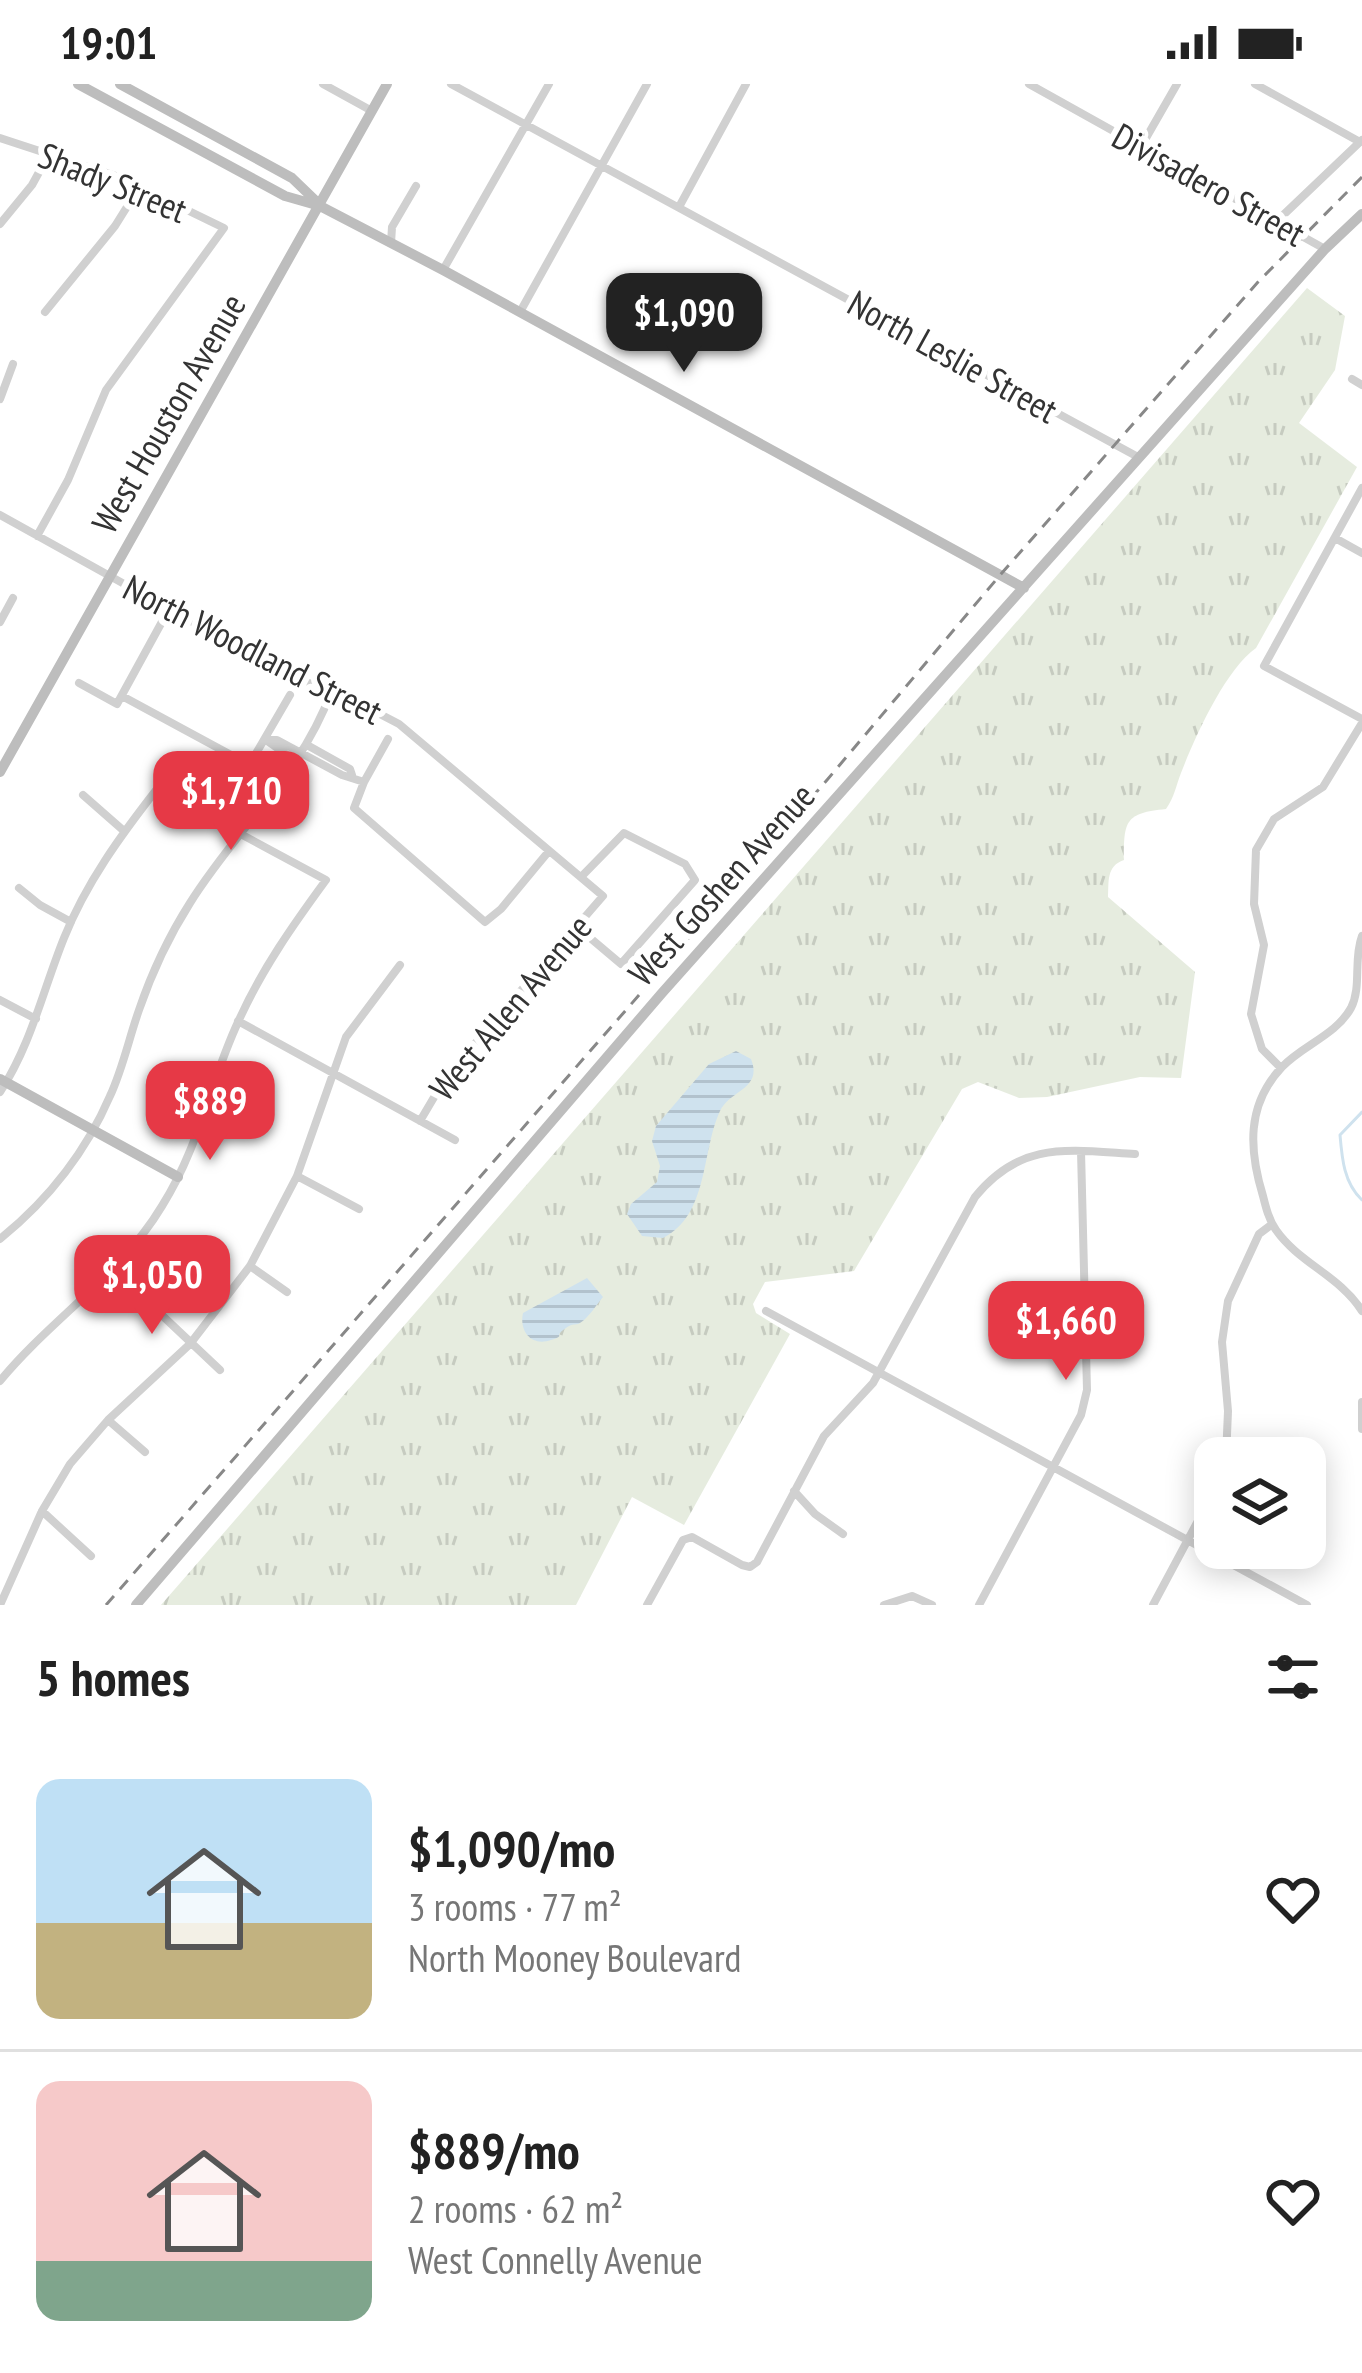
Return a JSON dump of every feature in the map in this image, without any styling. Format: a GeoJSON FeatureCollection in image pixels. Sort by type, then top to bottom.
{"type":"FeatureCollection","features":[{"type":"Feature","properties":{"kind":"main road"},"geometry":{"type":"LineString","coordinates":[[78,84],[285,196],[320,206],[443,270],[1024,588]]}},
{"type":"Feature","properties":{"kind":"main road","name":"West Houston Avenue"},"geometry":{"type":"LineString","coordinates":[[0,772],[387,84]]}},
{"type":"Feature","properties":{"kind":"main road"},"geometry":{"type":"LineString","coordinates":[[123,85],[292,178],[320,206]]}},
{"type":"Feature","properties":{"kind":"main road","name":"West Goshen Avenue"},"geometry":{"type":"LineString","coordinates":[[136,1605],[662,992],[1325,249],[1362,214]]}},
{"type":"Feature","properties":{"kind":"main road"},"geometry":{"type":"LineString","coordinates":[[1,1085],[178,1177]]}},
{"type":"Feature","properties":{"kind":"street"},"geometry":{"type":"LineString","coordinates":[[323,84],[372,111]]}},
{"type":"Feature","properties":{"kind":"street","name":"North Leslie Street"},"geometry":{"type":"LineString","coordinates":[[451,84],[1138,457]]}},
{"type":"Feature","properties":{"kind":"street"},"geometry":{"type":"LineString","coordinates":[[443,270],[549,84]]}},
{"type":"Feature","properties":{"kind":"street"},"geometry":{"type":"LineString","coordinates":[[520,312],[647,84]]}},
{"type":"Feature","properties":{"kind":"street"},"geometry":{"type":"LineString","coordinates":[[679,207],[746,84]]}},
{"type":"Feature","properties":{"kind":"street","name":"Divisadero Street"},"geometry":{"type":"LineString","coordinates":[[1029,84],[1325,249]]}},
{"type":"Feature","properties":{"kind":"street"},"geometry":{"type":"LineString","coordinates":[[1142,146],[1177,84]]}},
{"type":"Feature","properties":{"kind":"street"},"geometry":{"type":"LineString","coordinates":[[1255,84],[1361,141],[1278,220]]}},
{"type":"Feature","properties":{"kind":"street","name":"Shady Street"},"geometry":{"type":"LineString","coordinates":[[0,138],[140,186],[224,228],[113,379],[37,536]]}},
{"type":"Feature","properties":{"kind":"street"},"geometry":{"type":"LineString","coordinates":[[0,224],[32,185],[49,154]]}},
{"type":"Feature","properties":{"kind":"street"},"geometry":{"type":"LineString","coordinates":[[45,312],[115,226],[140,186]]}},
{"type":"Feature","properties":{"kind":"street"},"geometry":{"type":"LineString","coordinates":[[391,243],[392,227],[416,186]]}},
{"type":"Feature","properties":{"kind":"street"},"geometry":{"type":"LineString","coordinates":[[0,399],[13,364]]}},
{"type":"Feature","properties":{"kind":"street"},"geometry":{"type":"LineString","coordinates":[[1281,1068],[1262,1049],[1251,1015],[1264,945],[1254,904],[1256,850],[1274,819],[1323,787],[1362,721],[1264,667],[1362,488]]}},
{"type":"Feature","properties":{"kind":"street","name":"North Woodland Street"},"geometry":{"type":"LineString","coordinates":[[0,514],[289,675],[370,708],[418,737],[603,896]]}},
{"type":"Feature","properties":{"kind":"street"},"geometry":{"type":"LineString","coordinates":[[1335,538],[1362,553]]}},
{"type":"Feature","properties":{"kind":"street"},"geometry":{"type":"LineString","coordinates":[[0,622],[13,598]]}},
{"type":"Feature","properties":{"kind":"street"},"geometry":{"type":"LineString","coordinates":[[79,683],[117,704],[169,609]]}},
{"type":"Feature","properties":{"kind":"street"},"geometry":{"type":"LineString","coordinates":[[0,1239],[58,1183],[92,1132],[111,1095],[139,1009],[170,937],[203,883],[302,753],[331,692]]}},
{"type":"Feature","properties":{"kind":"street"},"geometry":{"type":"LineString","coordinates":[[122,696],[244,762],[257,758],[290,695]]}},
{"type":"Feature","properties":{"kind":"street"},"geometry":{"type":"LineString","coordinates":[[388,739],[354,808],[485,922],[549,851]]}},
{"type":"Feature","properties":{"kind":"street"},"geometry":{"type":"LineString","coordinates":[[266,740],[364,782]]}},
{"type":"Feature","properties":{"kind":"street"},"geometry":{"type":"LineString","coordinates":[[0,1381],[113,1270],[162,1207],[199,1137],[238,1021],[280,942],[326,880],[157,789],[124,831],[71,922],[36,1019],[1,1085]]}},
{"type":"Feature","properties":{"kind":"street"},"geometry":{"type":"LineString","coordinates":[[82,795],[124,831]]}},
{"type":"Feature","properties":{"kind":"street"},"geometry":{"type":"LineString","coordinates":[[576,926],[621,964],[695,880],[685,864],[624,832],[580,877]]}},
{"type":"Feature","properties":{"kind":"street"},"geometry":{"type":"LineString","coordinates":[[19,888],[71,922]]}},
{"type":"Feature","properties":{"kind":"street","name":"West Allen Avenue"},"geometry":{"type":"LineString","coordinates":[[420,1120],[446,1077],[603,896]]}},
{"type":"Feature","properties":{"kind":"street"},"geometry":{"type":"LineString","coordinates":[[1362,936],[1355,959],[1354,1004],[1333,1029],[1281,1068],[1252,1126],[1252,1159],[1271,1225],[1300,1257],[1338,1283],[1362,1311]]}},
{"type":"Feature","properties":{"kind":"street"},"geometry":{"type":"LineString","coordinates":[[0,1605],[42,1511],[70,1464],[108,1420],[190,1344],[250,1266],[297,1176],[346,1036],[400,965]]}},
{"type":"Feature","properties":{"kind":"street"},"geometry":{"type":"LineString","coordinates":[[0,1000],[36,1019]]}},
{"type":"Feature","properties":{"kind":"street"},"geometry":{"type":"LineString","coordinates":[[238,1021],[455,1140]]}},
{"type":"Feature","properties":{"kind":"street"},"geometry":{"type":"LineString","coordinates":[[982,1604],[1081,1415],[1087,1390],[1081,1151]]}},
{"type":"Feature","properties":{"kind":"street"},"geometry":{"type":"LineString","coordinates":[[647,1605],[683,1540],[692,1537],[742,1565],[757,1562],[824,1436],[879,1372],[975,1197],[988,1182],[1023,1157],[1041,1152],[1135,1154]]}},
{"type":"Feature","properties":{"kind":"street"},"geometry":{"type":"LineString","coordinates":[[297,1176],[358,1209]]}},
{"type":"Feature","properties":{"kind":"street"},"geometry":{"type":"LineString","coordinates":[[1227,1437],[1222,1342],[1228,1301],[1259,1234],[1271,1225]]}},
{"type":"Feature","properties":{"kind":"street"},"geometry":{"type":"LineString","coordinates":[[250,1266],[287,1292]]}},
{"type":"Feature","properties":{"kind":"street"},"geometry":{"type":"LineString","coordinates":[[113,1270],[220,1370]]}},
{"type":"Feature","properties":{"kind":"street"},"geometry":{"type":"LineString","coordinates":[[766,1311],[1307,1605]]}},
{"type":"Feature","properties":{"kind":"street"},"geometry":{"type":"LineString","coordinates":[[1362,1402],[1362,1429]]}},
{"type":"Feature","properties":{"kind":"street"},"geometry":{"type":"LineString","coordinates":[[108,1420],[145,1452]]}},
{"type":"Feature","properties":{"kind":"street"},"geometry":{"type":"LineString","coordinates":[[794,1491],[843,1534]]}},
{"type":"Feature","properties":{"kind":"street"},"geometry":{"type":"LineString","coordinates":[[42,1511],[92,1556]]}},
{"type":"Feature","properties":{"kind":"street"},"geometry":{"type":"LineString","coordinates":[[1153,1605],[1194,1529]]}},
{"type":"Feature","properties":{"kind":"street"},"geometry":{"type":"LineString","coordinates":[[884,1605],[912,1596],[932,1605]]}},
{"type":"Feature","properties":{"kind":"green space"},"geometry":{"type":"Polygon","coordinates":[[[1307,288],[1345,316],[1335,370],[1299,423],[1357,467],[1256,648],[1212,705],[1169,805],[1130,821],[1124,860],[1111,870],[1109,880],[1108,897],[1195,972],[1181,1078],[1140,1077],[1047,1097],[1019,1098],[978,1082],[962,1089],[854,1271],[765,1282],[753,1304],[756,1313],[790,1334],[684,1525],[632,1497],[576,1605],[161,1605],[1307,288]]]}},
{"type":"Feature","properties":{"kind":"water"},"geometry":{"type":"Polygon","coordinates":[[[736,1051],[751,1059],[753,1077],[720,1111],[689,1214],[663,1238],[642,1236],[627,1214],[631,1204],[657,1182],[660,1166],[652,1141],[656,1126],[709,1064],[736,1051]]]}},
{"type":"Feature","properties":{"kind":"water"},"geometry":{"type":"Polygon","coordinates":[[[587,1278],[603,1297],[587,1318],[551,1340],[528,1336],[523,1313],[587,1278]]]}},
{"type":"Feature","properties":{"kind":"waterway"},"geometry":{"type":"LineString","coordinates":[[1362,1112],[1340,1135],[1348,1178],[1362,1200]]}},
{"type":"Feature","properties":{"kind":"railway"},"geometry":{"type":"LineString","coordinates":[[106,1605],[827,780],[1001,574],[1258,282],[1362,177]]}}]}
